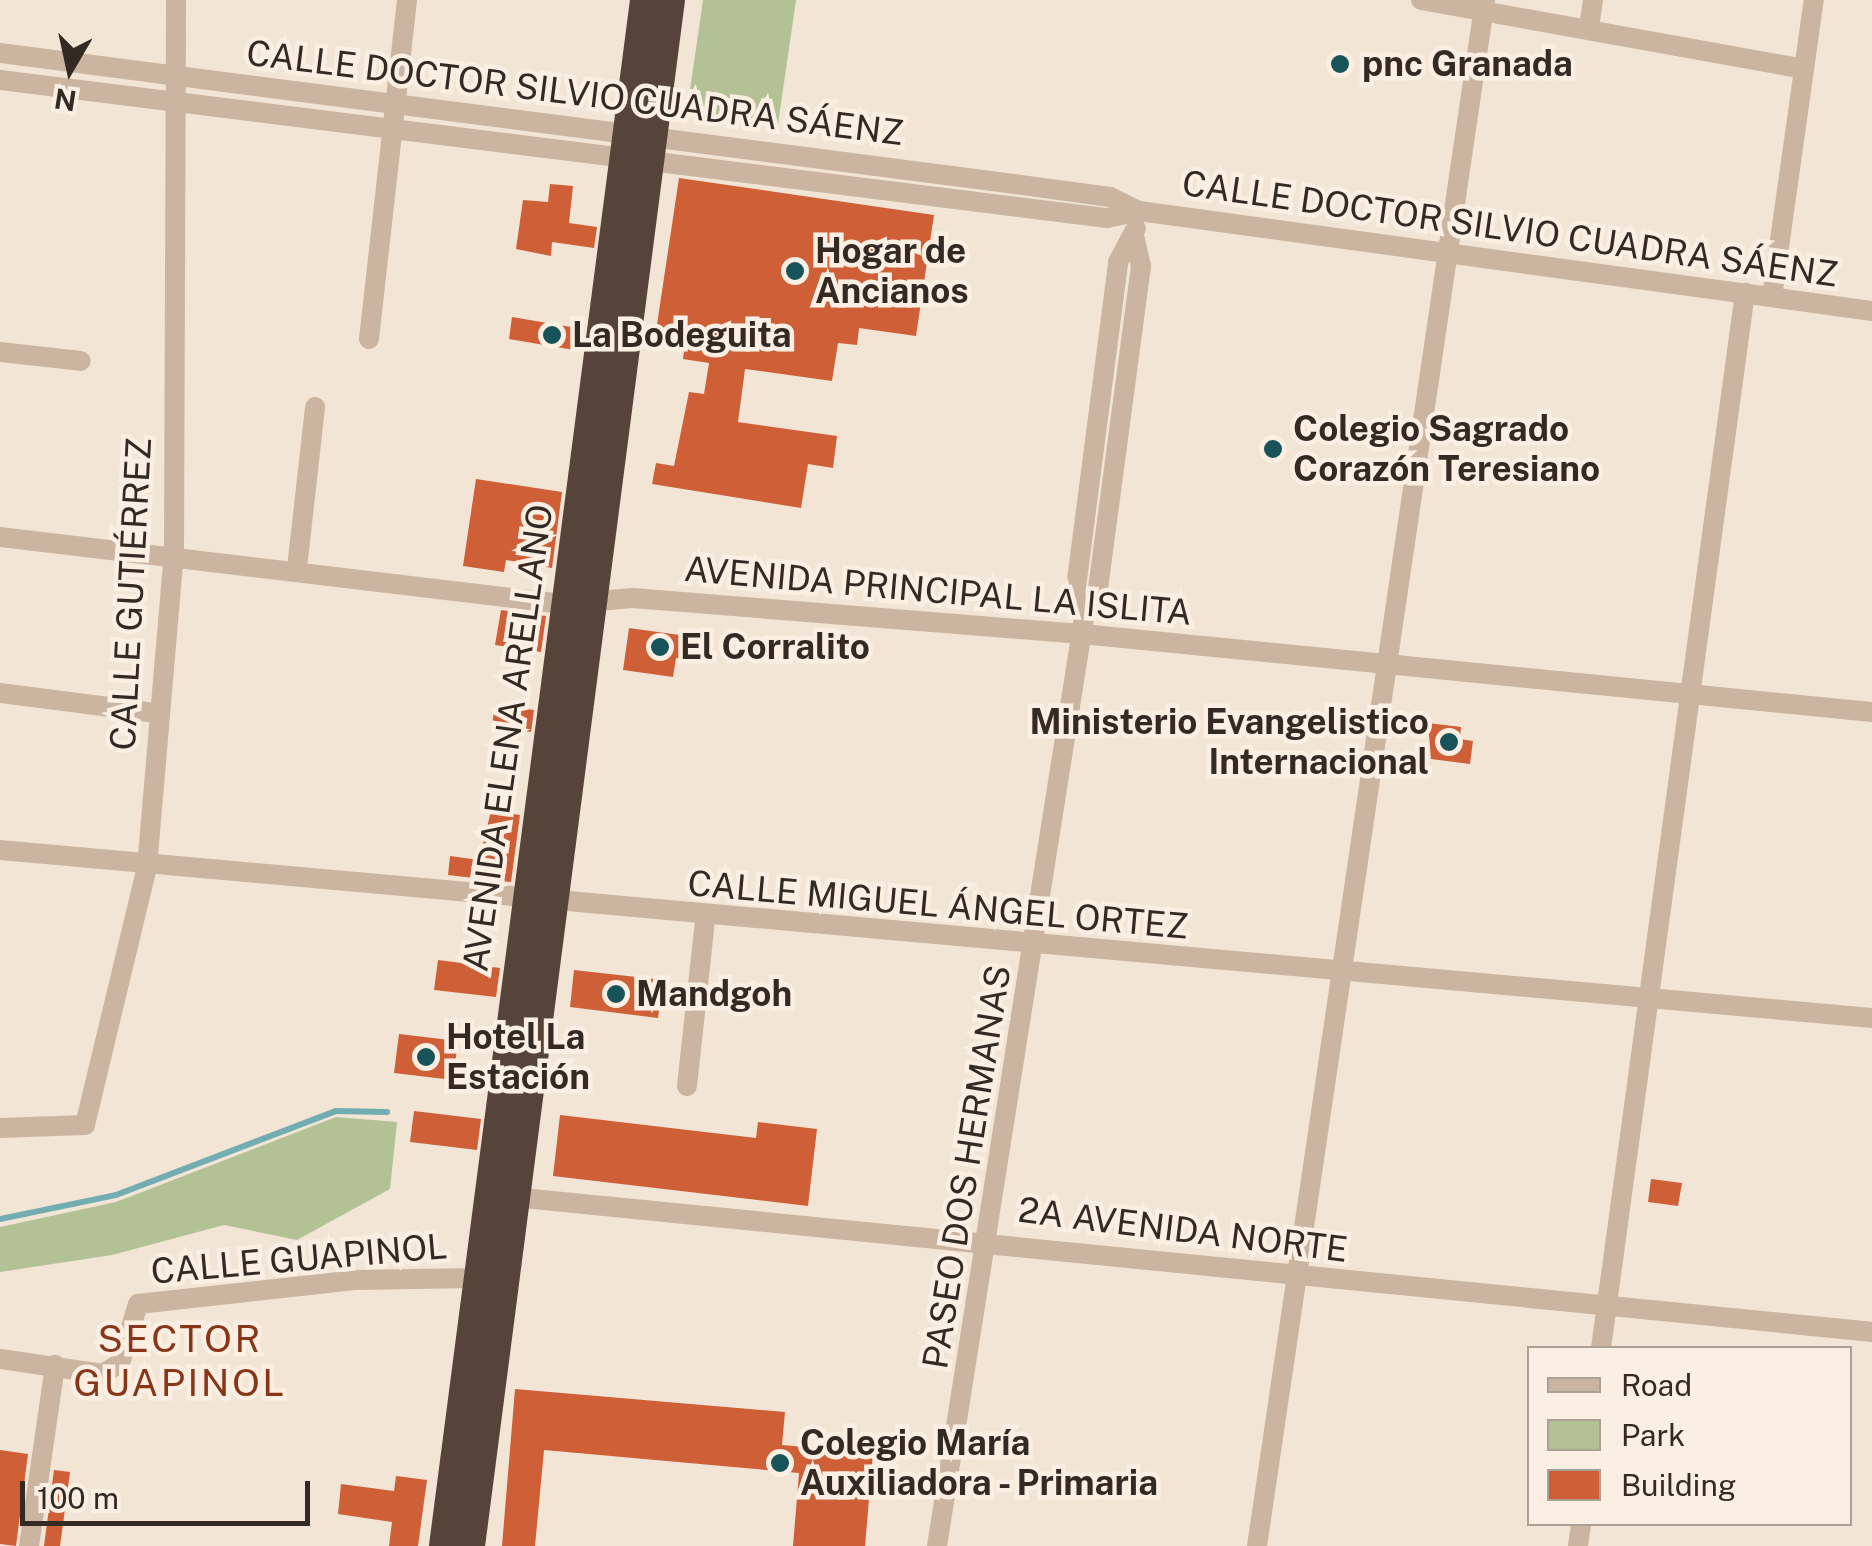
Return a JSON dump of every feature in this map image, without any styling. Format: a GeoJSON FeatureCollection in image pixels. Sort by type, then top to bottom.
{"type":"FeatureCollection","features":[{"type":"Feature","properties":{"kind":"highway","name":"AVENIDA ELENA ARELLANO"},"geometry":{"type":"LineString","coordinates":[[470,1546],[480,1357],[499,1195],[657,1]]}},
{"type":"Feature","properties":{"kind":"highway","name":"AVENIDA ELENA ARELLANO"},"geometry":{"type":"LineString","coordinates":[[444,1546],[480,1357],[475,1278],[499,1195]]}},
{"type":"Feature","properties":{"kind":"street","name":"CALLE GUTIÉRREZ"},"geometry":{"type":"LineString","coordinates":[[0,1128],[85,1125],[146,867],[174,552],[176,0]]}},
{"type":"Feature","properties":{"kind":"street"},"geometry":{"type":"LineString","coordinates":[[369,339],[407,0]]}},
{"type":"Feature","properties":{"kind":"street"},"geometry":{"type":"LineString","coordinates":[[1421,0],[1484,6],[1804,68]]}},
{"type":"Feature","properties":{"kind":"street"},"geometry":{"type":"LineString","coordinates":[[1588,28],[1594,0]]}},
{"type":"Feature","properties":{"kind":"street"},"geometry":{"type":"LineString","coordinates":[[1772,297],[1814,0]]}},
{"type":"Feature","properties":{"kind":"street"},"geometry":{"type":"LineString","coordinates":[[1257,1546],[1484,6]]}},
{"type":"Feature","properties":{"kind":"street","name":"CALLE DOCTOR SILVIO CUADRA SÁENZ"},"geometry":{"type":"LineString","coordinates":[[0,52],[395,100],[836,181],[1012,194]]}},
{"type":"Feature","properties":{"kind":"street","name":"CALLE DOCTOR SILVIO CUADRA SÁENZ"},"geometry":{"type":"LineString","coordinates":[[0,80],[393,123],[840,160],[1012,194],[1107,218],[1139,211],[1872,311]]}},
{"type":"Feature","properties":{"kind":"street"},"geometry":{"type":"LineString","coordinates":[[280,110],[282,87]]}},
{"type":"Feature","properties":{"kind":"street"},"geometry":{"type":"LineString","coordinates":[[836,181],[840,160]]}},
{"type":"Feature","properties":{"kind":"street","name":"PASEO DOS HERMANAS"},"geometry":{"type":"LineString","coordinates":[[937,1546],[992,1240],[1083,626],[1075,594],[1118,262],[1134,234],[1139,211]]}},
{"type":"Feature","properties":{"kind":"street"},"geometry":{"type":"LineString","coordinates":[[1602,1346],[1687,693],[1745,294]]}},
{"type":"Feature","properties":{"kind":"street"},"geometry":{"type":"LineString","coordinates":[[0,352],[81,361]]}},
{"type":"Feature","properties":{"kind":"street"},"geometry":{"type":"LineString","coordinates":[[298,568],[315,407]]}},
{"type":"Feature","properties":{"kind":"street","name":"AVENIDA PRINCIPAL LA ISLITA"},"geometry":{"type":"LineString","coordinates":[[0,537],[174,552],[576,601],[1083,626],[1389,664],[1872,712]]}},
{"type":"Feature","properties":{"kind":"street"},"geometry":{"type":"LineString","coordinates":[[0,693],[158,713]]}},
{"type":"Feature","properties":{"kind":"street","name":"CALLE MIGUEL ÁNGEL ORTEZ"},"geometry":{"type":"LineString","coordinates":[[0,850],[536,904],[1034,948],[1345,968],[1872,1018]]}},
{"type":"Feature","properties":{"kind":"street"},"geometry":{"type":"LineString","coordinates":[[687,1086],[705,919]]}},
{"type":"Feature","properties":{"kind":"street","name":"2A AVENIDA NORTE"},"geometry":{"type":"LineString","coordinates":[[499,1195],[992,1240],[1606,1310],[1872,1332]]}},
{"type":"Feature","properties":{"kind":"street","name":"CALLE GUAPINOL"},"geometry":{"type":"LineString","coordinates":[[0,1359],[114,1372],[138,1304],[357,1280],[475,1278]]}},
{"type":"Feature","properties":{"kind":"street"},"geometry":{"type":"LineString","coordinates":[[29,1546],[56,1366]]}},
{"type":"Feature","properties":{"kind":"green space"},"geometry":{"type":"Polygon","coordinates":[[[703,0],[796,0],[778,124],[687,111],[703,0]]]}},
{"type":"Feature","properties":{"kind":"green space"},"geometry":{"type":"Polygon","coordinates":[[[336,1117],[397,1122],[390,1189],[297,1240],[224,1225],[112,1255],[0,1272],[0,1227],[116,1202],[336,1117]]]}},
{"type":"Feature","properties":{"kind":"building","name":"Hogar de Ancianos"},"geometry":{"type":"Polygon","coordinates":[[[679,178],[934,215],[916,336],[859,328],[857,345],[838,343],[832,381],[745,369],[738,422],[837,436],[833,468],[808,464],[801,508],[652,484],[656,463],[674,466],[689,392],[704,394],[709,363],[683,359],[685,343],[655,338],[679,178]]]}},
{"type":"Feature","properties":{"kind":"building"},"geometry":{"type":"Polygon","coordinates":[[[550,184],[573,186],[569,223],[597,227],[594,248],[552,242],[551,256],[516,249],[523,200],[548,202],[550,184]]]}},
{"type":"Feature","properties":{"kind":"building","name":"La Bodeguita"},"geometry":{"type":"Polygon","coordinates":[[[512,317],[583,329],[580,351],[509,339],[512,317]]]}},
{"type":"Feature","properties":{"kind":"building"},"geometry":{"type":"Polygon","coordinates":[[[476,479],[562,492],[552,568],[506,560],[504,572],[463,566],[476,479]]]}},
{"type":"Feature","properties":{"kind":"building"},"geometry":{"type":"Polygon","coordinates":[[[501,610],[546,616],[541,652],[495,645],[501,610]]]}},
{"type":"Feature","properties":{"kind":"building","name":"El Corralito"},"geometry":{"type":"Polygon","coordinates":[[[629,628],[694,637],[691,660],[676,658],[673,677],[623,670],[629,628]]]}},
{"type":"Feature","properties":{"kind":"building"},"geometry":{"type":"Polygon","coordinates":[[[495,704],[534,710],[531,732],[492,726],[495,704]]]}},
{"type":"Feature","properties":{"kind":"building","name":"Ministerio Evangelistico Internacional"},"geometry":{"type":"Polygon","coordinates":[[[1428,723],[1461,727],[1460,739],[1473,741],[1470,764],[1431,759],[1428,723]]]}},
{"type":"Feature","properties":{"kind":"building"},"geometry":{"type":"Polygon","coordinates":[[[491,811],[520,815],[511,882],[448,875],[450,856],[479,860],[491,811]]]}},
{"type":"Feature","properties":{"kind":"building"},"geometry":{"type":"Polygon","coordinates":[[[438,960],[500,968],[496,997],[434,990],[438,960]]]}},
{"type":"Feature","properties":{"kind":"building","name":"Mandgoh"},"geometry":{"type":"Polygon","coordinates":[[[574,970],[663,980],[658,1018],[570,1007],[574,970]]]}},
{"type":"Feature","properties":{"kind":"building","name":"Hotel La Estación"},"geometry":{"type":"Polygon","coordinates":[[[399,1034],[458,1041],[453,1080],[394,1073],[399,1034]]]}},
{"type":"Feature","properties":{"kind":"building"},"geometry":{"type":"Polygon","coordinates":[[[414,1111],[481,1119],[477,1150],[410,1142],[414,1111]]]}},
{"type":"Feature","properties":{"kind":"building"},"geometry":{"type":"Polygon","coordinates":[[[560,1115],[756,1138],[758,1122],[817,1129],[808,1206],[553,1176],[560,1115]]]}},
{"type":"Feature","properties":{"kind":"building"},"geometry":{"type":"Polygon","coordinates":[[[1651,1179],[1682,1183],[1678,1206],[1648,1202],[1651,1179]]]}},
{"type":"Feature","properties":{"kind":"building","name":"Colegio María Auxiliadora - Primaria"},"geometry":{"type":"Polygon","coordinates":[[[515,1389],[785,1412],[782,1445],[873,1453],[865,1546],[793,1546],[799,1473],[544,1450],[535,1546],[502,1546],[515,1389]]]}},
{"type":"Feature","properties":{"kind":"building"},"geometry":{"type":"Polygon","coordinates":[[[0,1450],[28,1454],[16,1546],[0,1544],[0,1450]]]}},
{"type":"Feature","properties":{"kind":"building"},"geometry":{"type":"Polygon","coordinates":[[[54,1470],[70,1472],[60,1546],[44,1546],[54,1470]]]}},
{"type":"Feature","properties":{"kind":"building"},"geometry":{"type":"Polygon","coordinates":[[[396,1476],[427,1480],[418,1546],[389,1546],[392,1522],[338,1514],[341,1484],[394,1491],[396,1476]]]}},
{"type":"Feature","properties":{"kind":"waterway"},"geometry":{"type":"LineString","coordinates":[[0,1219],[116,1195],[336,1111],[387,1112]]}},
{"type":"Feature","properties":{"kind":"place","name":"pnc Granada"},"geometry":{"type":"Point","coordinates":[1340,64]}},
{"type":"Feature","properties":{"kind":"place","name":"Hogar de Ancianos"},"geometry":{"type":"Point","coordinates":[795,271]}},
{"type":"Feature","properties":{"kind":"place","name":"La Bodeguita"},"geometry":{"type":"Point","coordinates":[552,335]}},
{"type":"Feature","properties":{"kind":"place","name":"Colegio Sagrado Corazón Teresiano"},"geometry":{"type":"Point","coordinates":[1273,449]}},
{"type":"Feature","properties":{"kind":"place","name":"El Corralito"},"geometry":{"type":"Point","coordinates":[660,647]}},
{"type":"Feature","properties":{"kind":"place","name":"Ministerio Evangelistico Internacional"},"geometry":{"type":"Point","coordinates":[1449,742]}},
{"type":"Feature","properties":{"kind":"place","name":"Mandgoh"},"geometry":{"type":"Point","coordinates":[616,994]}},
{"type":"Feature","properties":{"kind":"place","name":"Hotel La Estación"},"geometry":{"type":"Point","coordinates":[426,1057]}},
{"type":"Feature","properties":{"kind":"place","name":"Colegio María Auxiliadora - Primaria"},"geometry":{"type":"Point","coordinates":[780,1463]}},
{"type":"Feature","properties":{"kind":"district","name":"SECTOR GUAPINOL"},"geometry":{"type":"Point","coordinates":[180,1361]}}]}
